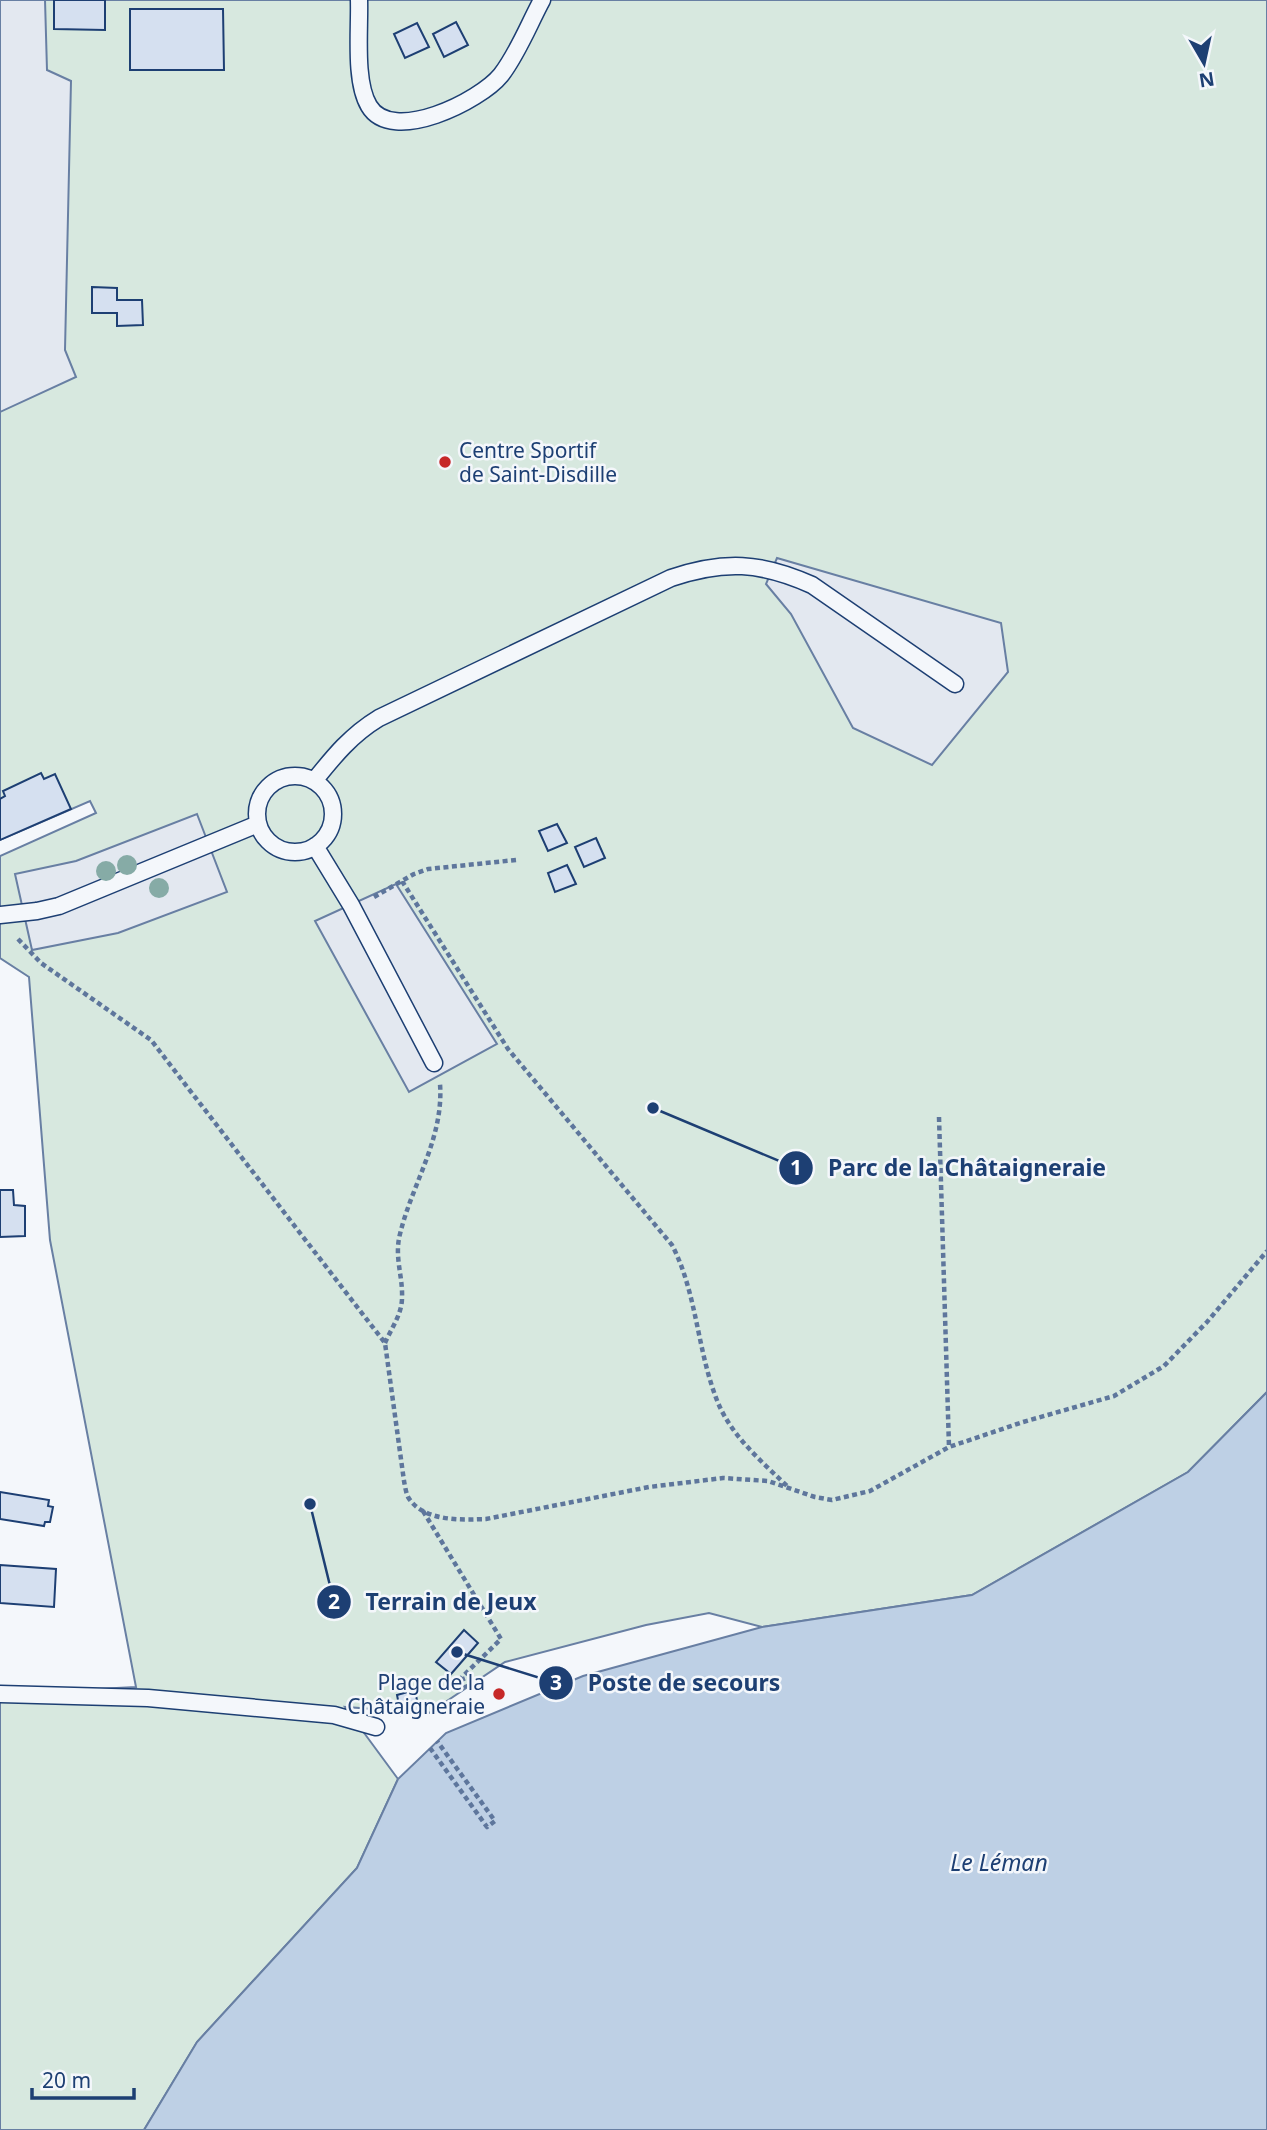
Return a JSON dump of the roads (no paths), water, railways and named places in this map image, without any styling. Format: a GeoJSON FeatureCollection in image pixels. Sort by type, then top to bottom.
{"type":"FeatureCollection","features":[{"type":"Feature","properties":{"kind":"lane"},"geometry":{"type":"LineString","coordinates":[[359,0],[360,81],[369,107],[378,116],[389,121],[407,122],[425,118],[470,99],[500,76],[542,0]]}},
{"type":"Feature","properties":{"kind":"lane"},"geometry":{"type":"LineString","coordinates":[[314,781],[345,743],[379,718],[671,578],[716,566],[753,566],[812,585],[955,684]]}},
{"type":"Feature","properties":{"kind":"lane"},"geometry":{"type":"LineString","coordinates":[[300,776],[314,781],[327,793],[333,815],[328,831],[315,846],[300,851],[281,849],[267,839],[258,824],[258,803],[268,787],[282,778],[300,776]]}},
{"type":"Feature","properties":{"kind":"lane"},"geometry":{"type":"LineString","coordinates":[[0,915],[59,906],[258,824]]}},
{"type":"Feature","properties":{"kind":"lane"},"geometry":{"type":"LineString","coordinates":[[315,846],[353,909],[434,1063]]}},
{"type":"Feature","properties":{"kind":"lane"},"geometry":{"type":"LineString","coordinates":[[0,1694],[148,1698],[334,1716],[376,1727]]}},
{"type":"Feature","properties":{"kind":"water","name":"Le Léman"},"geometry":{"type":"Polygon","coordinates":[[[1267,1392],[1267,2130],[144,2130],[197,2042],[357,1868],[398,1779],[446,1733],[583,1676],[762,1627],[972,1595],[1188,1472],[1267,1392]]]}},
{"type":"Feature","properties":{"kind":"place","name":"Centre Sportif de Saint-Disdille"},"geometry":{"type":"Point","coordinates":[445,462]}},
{"type":"Feature","properties":{"kind":"place","name":"Parc de la Châtaigneraie"},"geometry":{"type":"Point","coordinates":[653,1108]}},
{"type":"Feature","properties":{"kind":"place","name":"Terrain de Jeux"},"geometry":{"type":"Point","coordinates":[310,1504]}},
{"type":"Feature","properties":{"kind":"place","name":"Poste de secours"},"geometry":{"type":"Point","coordinates":[457,1652]}},
{"type":"Feature","properties":{"kind":"place","name":"Plage de la Châtaigneraie"},"geometry":{"type":"Point","coordinates":[499,1694]}}]}
